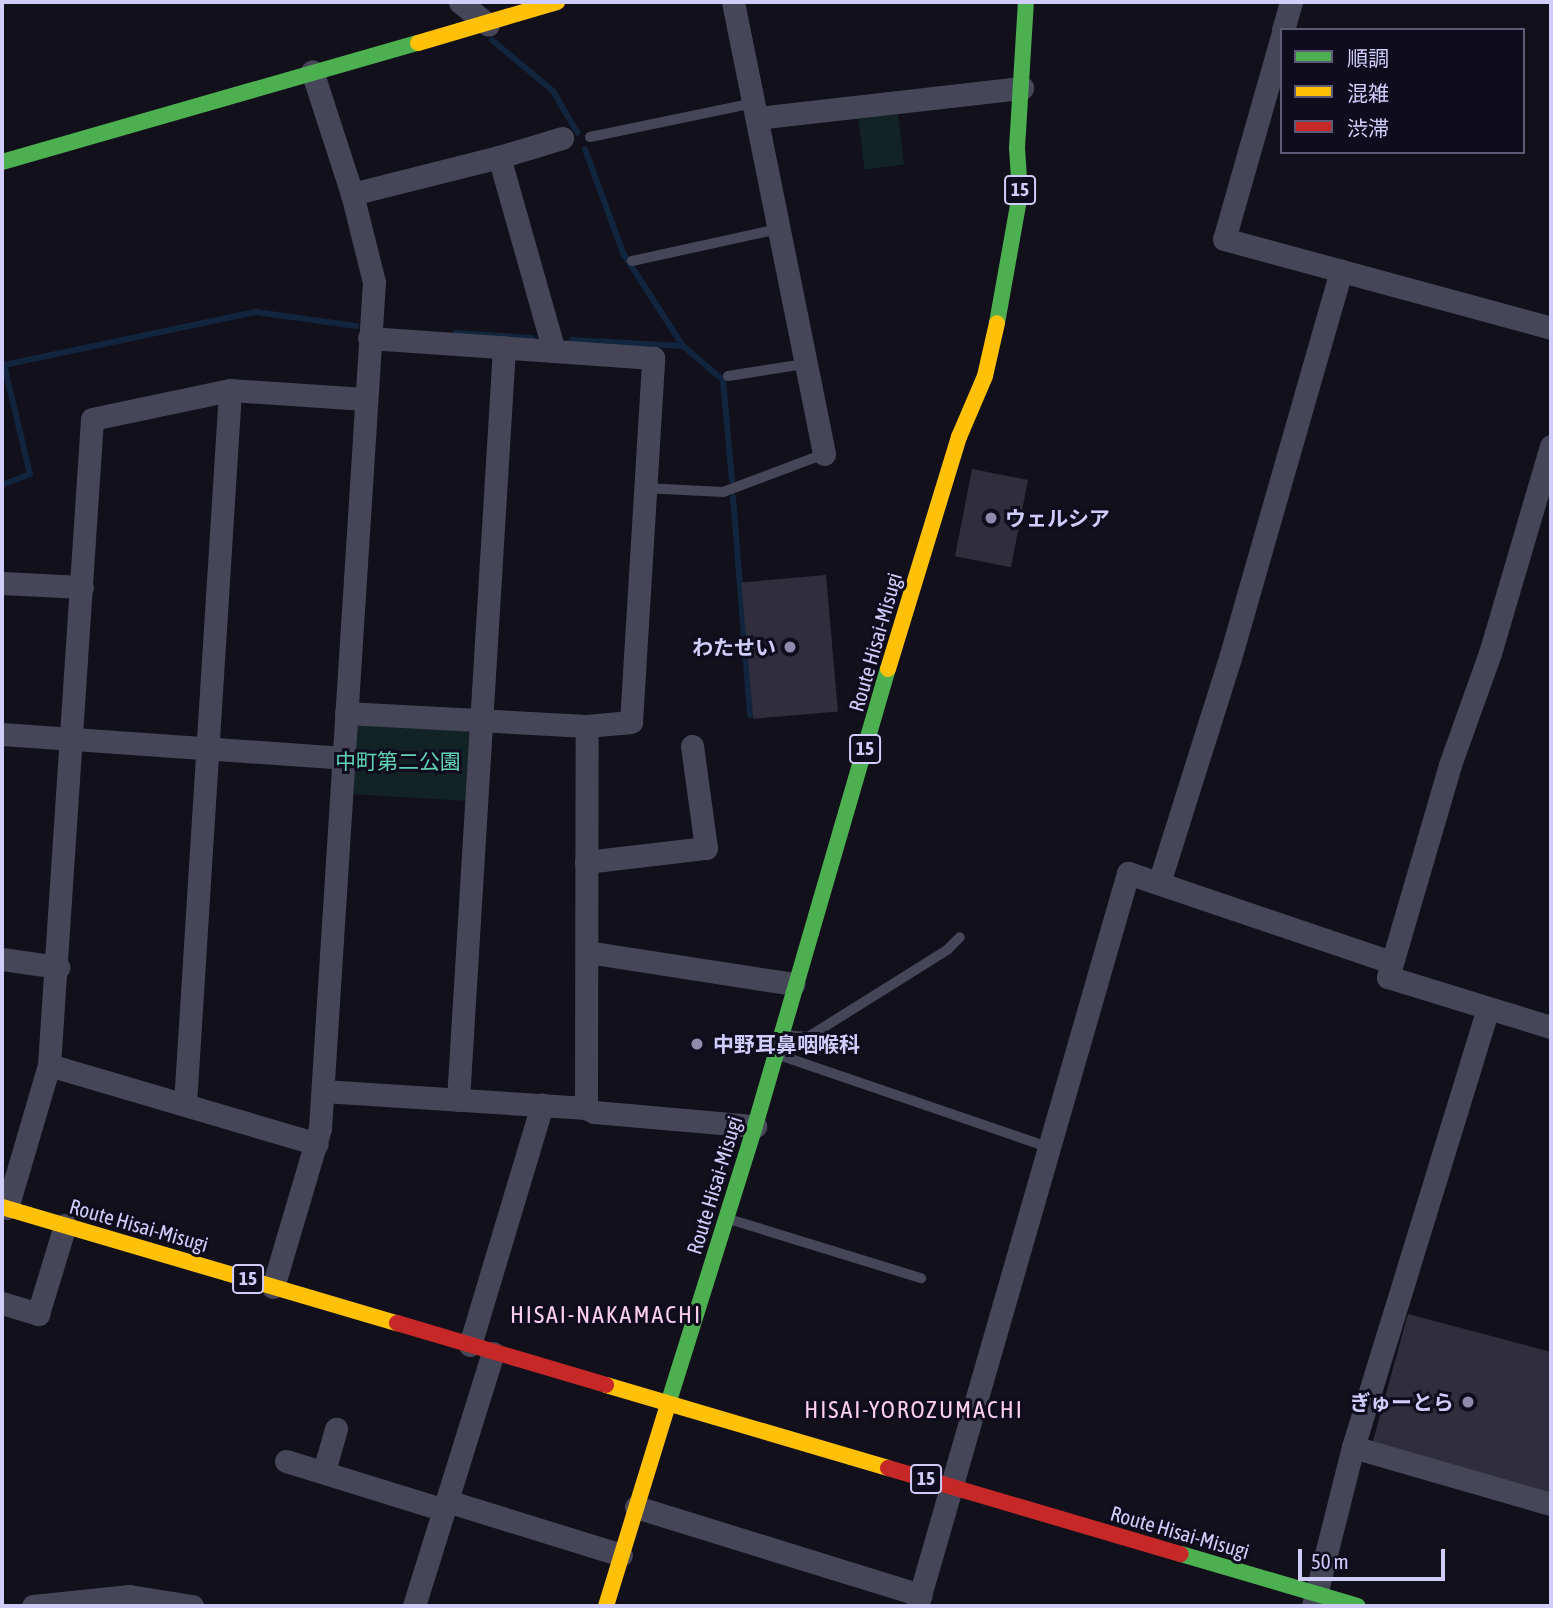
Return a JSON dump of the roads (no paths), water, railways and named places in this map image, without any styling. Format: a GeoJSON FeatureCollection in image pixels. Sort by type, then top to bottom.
{"type":"FeatureCollection","features":[{"type":"Feature","properties":{"kind":"main road"},"geometry":{"type":"LineString","coordinates":[[2,162],[312,71],[488,25],[557,2]]}},
{"type":"Feature","properties":{"kind":"main road","name":"Route Hisai-Misugi"},"geometry":{"type":"LineString","coordinates":[[668,1405],[755,1126],[794,984],[959,437],[988,365],[1007,277],[1020,194],[1017,148],[1026,2]]}},
{"type":"Feature","properties":{"kind":"main road","name":"Route Hisai-Misugi"},"geometry":{"type":"LineString","coordinates":[[4,1208],[668,1405],[952,1486],[1314,1600],[1358,1606]]}},
{"type":"Feature","properties":{"kind":"main road"},"geometry":{"type":"LineString","coordinates":[[606,1606],[668,1405]]}},
{"type":"Feature","properties":{"kind":"street"},"geometry":{"type":"LineString","coordinates":[[460,2],[488,25]]}},
{"type":"Feature","properties":{"kind":"street"},"geometry":{"type":"LineString","coordinates":[[733,2],[824,454]]}},
{"type":"Feature","properties":{"kind":"street"},"geometry":{"type":"LineString","coordinates":[[1283,28],[1289,2]]}},
{"type":"Feature","properties":{"kind":"street"},"geometry":{"type":"LineString","coordinates":[[1280,43],[1224,239],[1551,328]]}},
{"type":"Feature","properties":{"kind":"street"},"geometry":{"type":"LineString","coordinates":[[273,1287],[317,1144],[323,1091],[374,282],[352,194],[312,71]]}},
{"type":"Feature","properties":{"kind":"street"},"geometry":{"type":"LineString","coordinates":[[755,110],[1022,88]]}},
{"type":"Feature","properties":{"kind":"street"},"geometry":{"type":"LineString","coordinates":[[352,194],[499,157],[562,138]]}},
{"type":"Feature","properties":{"kind":"street"},"geometry":{"type":"LineString","coordinates":[[499,157],[554,351]]}},
{"type":"Feature","properties":{"kind":"street"},"geometry":{"type":"LineString","coordinates":[[1159,883],[1234,645],[1341,271]]}},
{"type":"Feature","properties":{"kind":"street"},"geometry":{"type":"LineString","coordinates":[[346,713],[587,726],[631,722],[653,358],[369,338]]}},
{"type":"Feature","properties":{"kind":"street"},"geometry":{"type":"LineString","coordinates":[[458,1100],[504,347]]}},
{"type":"Feature","properties":{"kind":"street"},"geometry":{"type":"LineString","coordinates":[[4,1208],[50,1065],[92,419],[230,390],[365,399]]}},
{"type":"Feature","properties":{"kind":"street"},"geometry":{"type":"LineString","coordinates":[[185,1104],[230,390]]}},
{"type":"Feature","properties":{"kind":"street"},"geometry":{"type":"LineString","coordinates":[[1551,446],[1490,653],[1450,765],[1388,977],[1551,1027]]}},
{"type":"Feature","properties":{"kind":"street"},"geometry":{"type":"LineString","coordinates":[[2,583],[82,587]]}},
{"type":"Feature","properties":{"kind":"street"},"geometry":{"type":"LineString","coordinates":[[586,1108],[587,726]]}},
{"type":"Feature","properties":{"kind":"street"},"geometry":{"type":"LineString","coordinates":[[2,734],[343,758]]}},
{"type":"Feature","properties":{"kind":"street"},"geometry":{"type":"LineString","coordinates":[[586,863],[706,848],[692,746]]}},
{"type":"Feature","properties":{"kind":"street"},"geometry":{"type":"LineString","coordinates":[[636,1507],[919,1600],[1128,873],[1391,962]]}},
{"type":"Feature","properties":{"kind":"street"},"geometry":{"type":"LineString","coordinates":[[587,952],[794,984]]}},
{"type":"Feature","properties":{"kind":"street"},"geometry":{"type":"LineString","coordinates":[[2,959],[58,967]]}},
{"type":"Feature","properties":{"kind":"street"},"geometry":{"type":"LineString","coordinates":[[1314,1600],[1353,1447],[1488,1009]]}},
{"type":"Feature","properties":{"kind":"street"},"geometry":{"type":"LineString","coordinates":[[50,1065],[317,1144]]}},
{"type":"Feature","properties":{"kind":"street"},"geometry":{"type":"LineString","coordinates":[[323,1091],[586,1108],[594,1112],[755,1126]]}},
{"type":"Feature","properties":{"kind":"street"},"geometry":{"type":"LineString","coordinates":[[470,1345],[542,1105]]}},
{"type":"Feature","properties":{"kind":"street"},"geometry":{"type":"LineString","coordinates":[[2,1303],[38,1314],[65,1225]]}},
{"type":"Feature","properties":{"kind":"street"},"geometry":{"type":"LineString","coordinates":[[414,1606],[493,1353]]}},
{"type":"Feature","properties":{"kind":"street"},"geometry":{"type":"LineString","coordinates":[[324,1471],[336,1429]]}},
{"type":"Feature","properties":{"kind":"street"},"geometry":{"type":"LineString","coordinates":[[1353,1447],[1551,1504]]}},
{"type":"Feature","properties":{"kind":"street"},"geometry":{"type":"LineString","coordinates":[[286,1461],[621,1555]]}},
{"type":"Feature","properties":{"kind":"street"},"geometry":{"type":"LineString","coordinates":[[33,1606],[128,1596],[181,1605]]}},
{"type":"Feature","properties":{"kind":"lane"},"geometry":{"type":"LineString","coordinates":[[590,137],[755,110]]}},
{"type":"Feature","properties":{"kind":"lane"},"geometry":{"type":"LineString","coordinates":[[632,261],[779,229]]}},
{"type":"Feature","properties":{"kind":"lane"},"geometry":{"type":"LineString","coordinates":[[728,376],[805,363]]}},
{"type":"Feature","properties":{"kind":"lane"},"geometry":{"type":"LineString","coordinates":[[644,488],[723,492],[824,454]]}},
{"type":"Feature","properties":{"kind":"lane"},"geometry":{"type":"LineString","coordinates":[[782,1034],[808,1037],[947,950],[960,937]]}},
{"type":"Feature","properties":{"kind":"lane"},"geometry":{"type":"LineString","coordinates":[[776,1054],[1051,1148]]}},
{"type":"Feature","properties":{"kind":"lane"},"geometry":{"type":"LineString","coordinates":[[726,1218],[921,1278]]}},
{"type":"Feature","properties":{"kind":"waterway"},"geometry":{"type":"LineString","coordinates":[[492,40],[553,91],[577,132]]}},
{"type":"Feature","properties":{"kind":"waterway"},"geometry":{"type":"LineString","coordinates":[[585,149],[623,253],[683,346],[723,380],[732,481]]}},
{"type":"Feature","properties":{"kind":"waterway"},"geometry":{"type":"LineString","coordinates":[[2,485],[30,474],[4,365],[256,312],[356,326]]}},
{"type":"Feature","properties":{"kind":"waterway"},"geometry":{"type":"LineString","coordinates":[[456,333],[532,338]]}},
{"type":"Feature","properties":{"kind":"waterway"},"geometry":{"type":"LineString","coordinates":[[572,340],[683,346]]}},
{"type":"Feature","properties":{"kind":"waterway"},"geometry":{"type":"LineString","coordinates":[[733,497],[750,715]]}},
{"type":"Feature","properties":{"kind":"place","name":"ウェルシア"},"geometry":{"type":"Point","coordinates":[991,518]}},
{"type":"Feature","properties":{"kind":"place","name":"わたせい"},"geometry":{"type":"Point","coordinates":[790,647]}},
{"type":"Feature","properties":{"kind":"place","name":"中野耳鼻咽喉科"},"geometry":{"type":"Point","coordinates":[697,1044]}},
{"type":"Feature","properties":{"kind":"place","name":"ぎゅーとら"},"geometry":{"type":"Point","coordinates":[1468,1402]}},
{"type":"Feature","properties":{"kind":"district","name":"HISAI-NAKAMACHI"},"geometry":{"type":"Point","coordinates":[606,1315]}},
{"type":"Feature","properties":{"kind":"district","name":"HISAI-YOROZUMACHI"},"geometry":{"type":"Point","coordinates":[914,1410]}},
{"type":"Feature","properties":{"kind":"park label","name":"中町第二公園"},"geometry":{"type":"Point","coordinates":[398,761]}}]}
